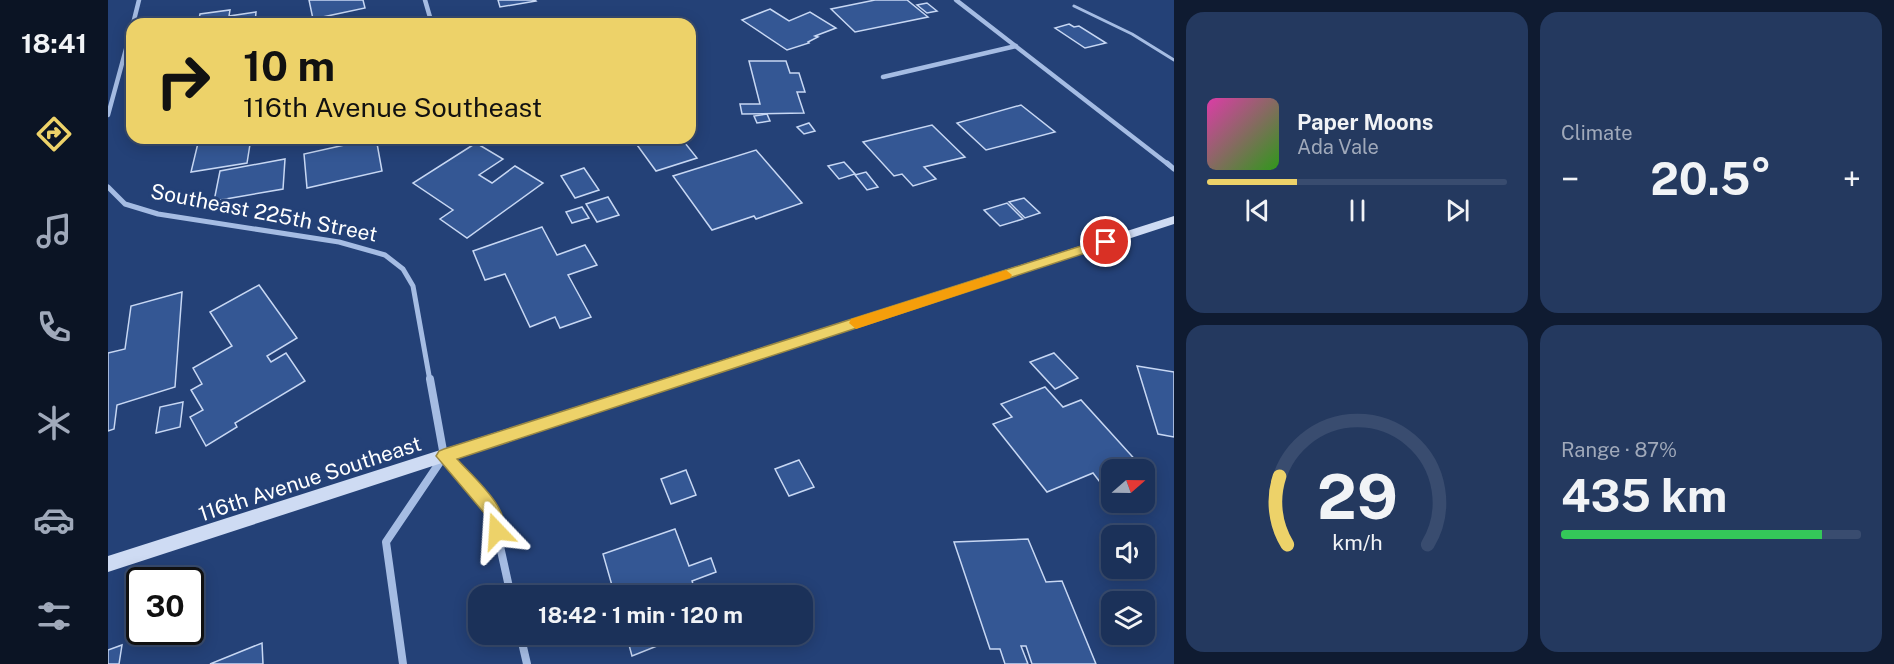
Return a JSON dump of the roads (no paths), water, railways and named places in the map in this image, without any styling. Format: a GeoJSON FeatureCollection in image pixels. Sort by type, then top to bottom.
{"type":"FeatureCollection","features":[{"type":"Feature","properties":{"kind":"main road","name":"116th Avenue Southeast"},"geometry":{"type":"LineString","coordinates":[[108,564],[1174,220]]}},
{"type":"Feature","properties":{"kind":"street"},"geometry":{"type":"LineString","coordinates":[[134,18],[139,0]]}},
{"type":"Feature","properties":{"kind":"street"},"geometry":{"type":"LineString","coordinates":[[425,0],[430,18]]}},
{"type":"Feature","properties":{"kind":"street"},"geometry":{"type":"LineString","coordinates":[[956,0],[1174,169]]}},
{"type":"Feature","properties":{"kind":"street"},"geometry":{"type":"LineString","coordinates":[[883,77],[1016,46]]}},
{"type":"Feature","properties":{"kind":"street"},"geometry":{"type":"LineString","coordinates":[[108,115],[126,48]]}},
{"type":"Feature","properties":{"kind":"street","name":"Southeast 225th Street"},"geometry":{"type":"LineString","coordinates":[[108,187],[125,204],[158,214],[339,242],[384,255],[403,268],[412,286],[444,456]]}},
{"type":"Feature","properties":{"kind":"street"},"geometry":{"type":"LineString","coordinates":[[403,664],[386,543],[444,456],[492,510],[509,585]]}},
{"type":"Feature","properties":{"kind":"street"},"geometry":{"type":"LineString","coordinates":[[523,645],[527,664]]}},
{"type":"Feature","properties":{"kind":"lane"},"geometry":{"type":"LineString","coordinates":[[1074,6],[1132,34],[1174,60]]}}]}
